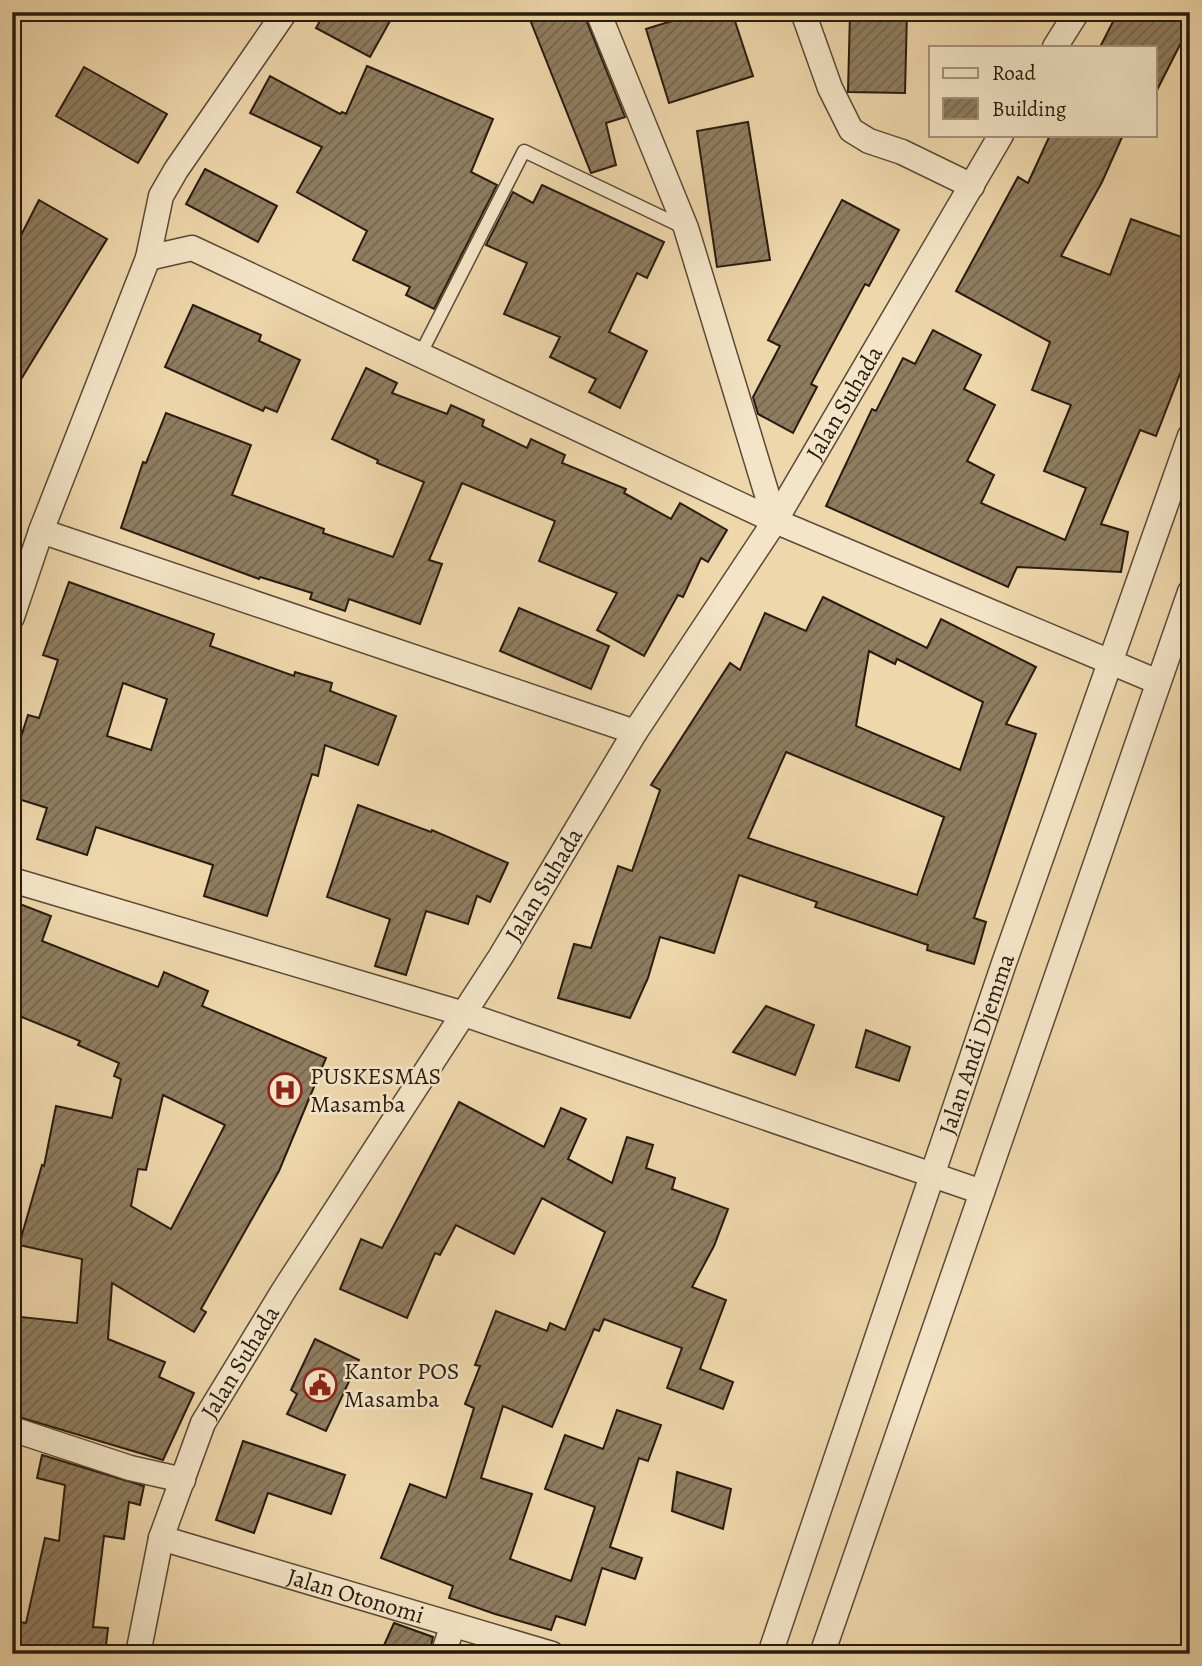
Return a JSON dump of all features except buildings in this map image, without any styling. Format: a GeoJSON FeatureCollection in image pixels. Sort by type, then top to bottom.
{"type":"FeatureCollection","features":[{"type":"Feature","properties":{"kind":"street"},"geometry":{"type":"LineString","coordinates":[[12,617],[41,531],[148,258],[161,196],[285,12]]}},
{"type":"Feature","properties":{"kind":"street"},"geometry":{"type":"LineString","coordinates":[[598,12],[686,228],[775,521]]}},
{"type":"Feature","properties":{"kind":"street"},"geometry":{"type":"LineString","coordinates":[[803,12],[830,88],[851,130],[972,186]]}},
{"type":"Feature","properties":{"kind":"street"},"geometry":{"type":"LineString","coordinates":[[1056,46],[1077,12]]}},
{"type":"Feature","properties":{"kind":"street","name":"Jalan Suhada"},"geometry":{"type":"LineString","coordinates":[[138,1654],[161,1538],[203,1423],[284,1290],[464,1014],[635,732],[775,521],[1000,136]]}},
{"type":"Feature","properties":{"kind":"street"},"geometry":{"type":"LineString","coordinates":[[148,258],[192,248],[208,253],[775,521],[1158,682]]}},
{"type":"Feature","properties":{"kind":"street","name":"Jalan Andi Djemma"},"geometry":{"type":"LineString","coordinates":[[770,1654],[1190,436]]}},
{"type":"Feature","properties":{"kind":"street"},"geometry":{"type":"LineString","coordinates":[[41,531],[635,732]]}},
{"type":"Feature","properties":{"kind":"street"},"geometry":{"type":"LineString","coordinates":[[822,1654],[1190,592]]}},
{"type":"Feature","properties":{"kind":"street"},"geometry":{"type":"LineString","coordinates":[[12,880],[464,1014],[982,1192]]}},
{"type":"Feature","properties":{"kind":"street"},"geometry":{"type":"LineString","coordinates":[[12,1429],[130,1468],[183,1480]]}},
{"type":"Feature","properties":{"kind":"street","name":"Jalan Otonomi"},"geometry":{"type":"LineString","coordinates":[[161,1538],[552,1654]]}},
{"type":"Feature","properties":{"kind":"street"},"geometry":{"type":"LineString","coordinates":[[443,1654],[453,1625]]}},
{"type":"Feature","properties":{"kind":"lane"},"geometry":{"type":"LineString","coordinates":[[420,355],[524,151],[686,228]]}},
{"type":"Feature","properties":{"kind":"place","name":"PUSKESMAS Masamba"},"geometry":{"type":"Point","coordinates":[285,1090]}},
{"type":"Feature","properties":{"kind":"place","name":"Kantor POS Masamba"},"geometry":{"type":"Point","coordinates":[320,1385]}}]}
